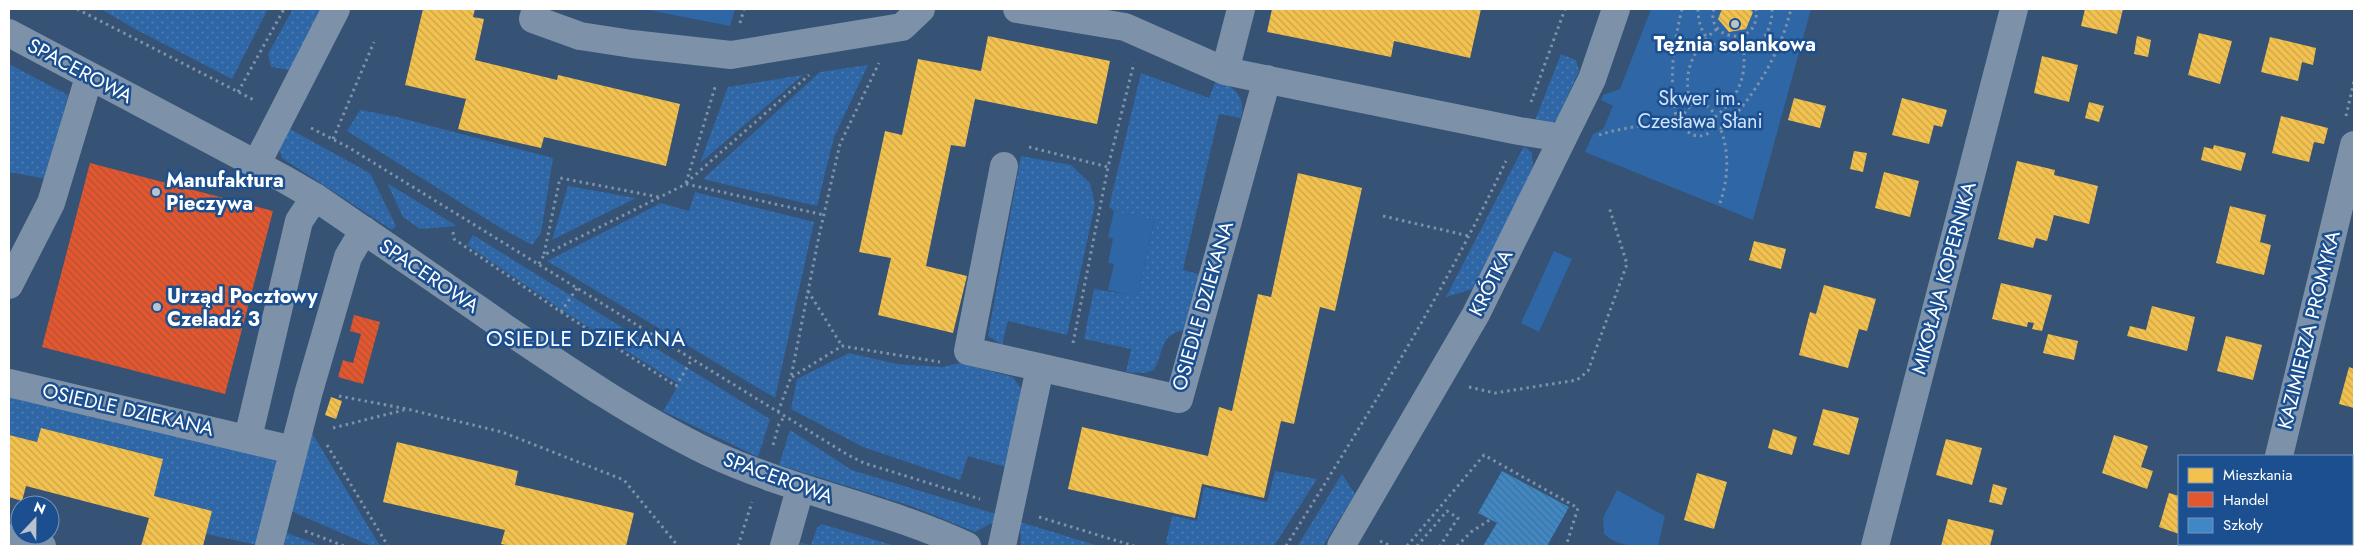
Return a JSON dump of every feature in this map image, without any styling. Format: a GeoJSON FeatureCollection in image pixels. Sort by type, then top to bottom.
{"type":"FeatureCollection","features":[{"type":"Feature","properties":{"kind":"street"},"geometry":{"type":"LineString","coordinates":[[257,163],[336,9]]}},
{"type":"Feature","properties":{"kind":"street"},"geometry":{"type":"LineString","coordinates":[[536,9],[533,19],[580,36],[725,54],[824,41],[902,27],[921,9]]}},
{"type":"Feature","properties":{"kind":"street"},"geometry":{"type":"LineString","coordinates":[[1017,9],[1125,27],[1138,24],[1225,71],[1519,131],[1564,138]]}},
{"type":"Feature","properties":{"kind":"street"},"geometry":{"type":"LineString","coordinates":[[1225,71],[1241,9]]}},
{"type":"Feature","properties":{"kind":"street","name":"KRÓTKA"},"geometry":{"type":"LineString","coordinates":[[1341,546],[1476,314],[1564,138],[1602,55],[1616,9]]}},
{"type":"Feature","properties":{"kind":"street","name":"MIKOŁAJA KOPERNIKA"},"geometry":{"type":"LineString","coordinates":[[1875,546],[2014,9]]}},
{"type":"Feature","properties":{"kind":"street","name":"SPACEROWA"},"geometry":{"type":"LineString","coordinates":[[9,33],[88,77],[257,163],[315,197],[542,353],[635,412],[733,463],[933,539],[967,546]]}},
{"type":"Feature","properties":{"kind":"street"},"geometry":{"type":"LineString","coordinates":[[9,285],[52,203],[88,77]]}},
{"type":"Feature","properties":{"kind":"street","name":"OSIEDLE DZIEKANA"},"geometry":{"type":"LineString","coordinates":[[968,352],[1179,400],[1267,79]]}},
{"type":"Feature","properties":{"kind":"street","name":"KAZIMIERZA PROMYKA"},"geometry":{"type":"LineString","coordinates":[[2279,455],[2354,145]]}},
{"type":"Feature","properties":{"kind":"street"},"geometry":{"type":"LineString","coordinates":[[968,352],[1004,166]]}},
{"type":"Feature","properties":{"kind":"street"},"geometry":{"type":"LineString","coordinates":[[248,438],[299,221],[315,197]]}},
{"type":"Feature","properties":{"kind":"street"},"geometry":{"type":"LineString","coordinates":[[269,546],[293,450],[310,411],[348,257],[364,230]]}},
{"type":"Feature","properties":{"kind":"street"},"geometry":{"type":"LineString","coordinates":[[1002,546],[1040,368]]}},
{"type":"Feature","properties":{"kind":"street","name":"OSIEDLE DZIEKANA"},"geometry":{"type":"LineString","coordinates":[[9,383],[293,450]]}},
{"type":"Feature","properties":{"kind":"street"},"geometry":{"type":"LineString","coordinates":[[784,546],[800,489]]}},
{"type":"Feature","properties":{"kind":"street"},"geometry":{"type":"LineString","coordinates":[[9,538],[42,546]]}},
{"type":"Feature","properties":{"kind":"path"},"geometry":{"type":"LineString","coordinates":[[77,9],[333,139],[864,463],[1134,546]]}},
{"type":"Feature","properties":{"kind":"path"},"geometry":{"type":"LineString","coordinates":[[238,92],[284,9]]}},
{"type":"Feature","properties":{"kind":"path"},"geometry":{"type":"LineString","coordinates":[[1293,546],[1287,545],[1335,468],[1469,236],[1519,131],[1552,51],[1565,9]]}},
{"type":"Feature","properties":{"kind":"path"},"geometry":{"type":"LineString","coordinates":[[1676,116],[1671,83],[1672,57],[1682,9]]}},
{"type":"Feature","properties":{"kind":"path"},"geometry":{"type":"LineString","coordinates":[[1698,9],[1698,22],[1711,44],[1723,50],[1736,52],[1760,43],[1768,33],[1772,20],[1772,9]]}},
{"type":"Feature","properties":{"kind":"path"},"geometry":{"type":"LineString","coordinates":[[1714,9],[1714,22],[1728,36],[1741,36],[1754,27],[1757,17],[1756,9]]}},
{"type":"Feature","properties":{"kind":"path"},"geometry":{"type":"LineString","coordinates":[[1720,128],[1726,126],[1744,106],[1763,79],[1787,26],[1791,9]]}},
{"type":"Feature","properties":{"kind":"path"},"geometry":{"type":"LineString","coordinates":[[1067,374],[1138,24]]}},
{"type":"Feature","properties":{"kind":"path"},"geometry":{"type":"LineString","coordinates":[[1692,106],[1686,93],[1687,79],[1697,48],[1706,37],[1718,28]]}},
{"type":"Feature","properties":{"kind":"path"},"geometry":{"type":"LineString","coordinates":[[1714,117],[1735,96],[1742,83],[1745,66],[1741,36]]}},
{"type":"Feature","properties":{"kind":"path"},"geometry":{"type":"LineString","coordinates":[[544,255],[686,184],[812,73],[824,41]]}},
{"type":"Feature","properties":{"kind":"path"},"geometry":{"type":"LineString","coordinates":[[333,139],[374,42]]}},
{"type":"Feature","properties":{"kind":"path"},"geometry":{"type":"LineString","coordinates":[[686,184],[725,54]]}},
{"type":"Feature","properties":{"kind":"path"},"geometry":{"type":"LineString","coordinates":[[778,412],[791,377],[840,144],[882,56]]}},
{"type":"Feature","properties":{"kind":"path"},"geometry":{"type":"LineString","coordinates":[[1704,104],[1711,109],[1714,125],[1709,132],[1702,136],[1694,135],[1686,130],[1683,118],[1692,106],[1704,104]]}},
{"type":"Feature","properties":{"kind":"path"},"geometry":{"type":"LineString","coordinates":[[1564,138],[1599,136],[1621,128],[1661,122],[1676,116],[1683,118]]}},
{"type":"Feature","properties":{"kind":"path"},"geometry":{"type":"LineString","coordinates":[[1714,125],[1720,128],[1724,137],[1727,161],[1725,190],[1720,203]]}},
{"type":"Feature","properties":{"kind":"path"},"geometry":{"type":"LineString","coordinates":[[1004,166],[1009,142],[1108,167]]}},
{"type":"Feature","properties":{"kind":"path"},"geometry":{"type":"LineString","coordinates":[[539,264],[544,255],[560,178],[659,197]]}},
{"type":"Feature","properties":{"kind":"path"},"geometry":{"type":"LineString","coordinates":[[686,184],[824,215]]}},
{"type":"Feature","properties":{"kind":"path"},"geometry":{"type":"LineString","coordinates":[[1464,386],[1495,393],[1577,380],[1588,371],[1627,264],[1609,207]]}},
{"type":"Feature","properties":{"kind":"path"},"geometry":{"type":"LineString","coordinates":[[1383,216],[1469,236]]}},
{"type":"Feature","properties":{"kind":"path"},"geometry":{"type":"LineString","coordinates":[[453,232],[454,239],[561,312],[676,386],[692,359]]}},
{"type":"Feature","properties":{"kind":"path"},"geometry":{"type":"LineString","coordinates":[[561,312],[577,288]]}},
{"type":"Feature","properties":{"kind":"path"},"geometry":{"type":"LineString","coordinates":[[808,291],[842,346]]}},
{"type":"Feature","properties":{"kind":"path"},"geometry":{"type":"LineString","coordinates":[[791,377],[842,346],[939,362],[968,352]]}},
{"type":"Feature","properties":{"kind":"path"},"geometry":{"type":"LineString","coordinates":[[310,411],[407,409],[502,432],[624,480],[678,546]]}},
{"type":"Feature","properties":{"kind":"path"},"geometry":{"type":"LineString","coordinates":[[310,411],[407,409]]}},
{"type":"Feature","properties":{"kind":"path"},"geometry":{"type":"LineString","coordinates":[[310,411],[388,546]]}},
{"type":"Feature","properties":{"kind":"path"},"geometry":{"type":"LineString","coordinates":[[1407,546],[1484,455],[1578,508],[1566,546]]}},
{"type":"Feature","properties":{"kind":"path"},"geometry":{"type":"LineString","coordinates":[[1418,546],[1447,512],[1458,518],[1440,546]]}},
{"type":"Feature","properties":{"kind":"path"},"geometry":{"type":"LineString","coordinates":[[276,520],[344,546]]}},
{"type":"Feature","properties":{"kind":"path"},"geometry":{"type":"LineString","coordinates":[[1457,546],[1471,532],[1491,520]]}},
{"type":"Feature","properties":{"kind":"path"},"geometry":{"type":"LineString","coordinates":[[1379,540],[1391,546]]}},
{"type":"Feature","properties":{"kind":"green space"},"geometry":{"type":"Polygon","coordinates":[[[101,9],[268,9],[232,79],[135,29],[101,9]]]}},
{"type":"Feature","properties":{"kind":"green space"},"geometry":{"type":"Polygon","coordinates":[[[293,9],[330,9],[295,71],[271,67],[268,54],[293,9]]]}},
{"type":"Feature","properties":{"kind":"green space"},"geometry":{"type":"Polygon","coordinates":[[[643,9],[735,9],[730,26],[643,9]]]}},
{"type":"Feature","properties":{"kind":"green space","name":"Skwer im. Czesława Słani"},"geometry":{"type":"Polygon","coordinates":[[[1651,9],[1811,9],[1753,220],[1585,152],[1593,134],[1603,129],[1613,106],[1601,100],[1603,95],[1620,89],[1651,9]]]}},
{"type":"Feature","properties":{"kind":"green space"},"geometry":{"type":"Polygon","coordinates":[[[1561,54],[1576,60],[1579,71],[1557,119],[1552,123],[1534,123],[1561,54]]]}},
{"type":"Feature","properties":{"kind":"green space"},"geometry":{"type":"Polygon","coordinates":[[[9,64],[68,95],[47,179],[9,172],[9,64]]]}},
{"type":"Feature","properties":{"kind":"green space"},"geometry":{"type":"Polygon","coordinates":[[[868,65],[834,137],[817,206],[703,179],[820,72],[868,65]]]}},
{"type":"Feature","properties":{"kind":"green space"},"geometry":{"type":"Polygon","coordinates":[[[1141,73],[1209,98],[1217,78],[1238,94],[1242,104],[1241,118],[1219,114],[1183,270],[1206,276],[1189,329],[1179,331],[1167,338],[1154,370],[1145,373],[1126,372],[1131,349],[1084,339],[1094,289],[1137,296],[1154,221],[1114,211],[1109,207],[1141,73]]]}},
{"type":"Feature","properties":{"kind":"green space"},"geometry":{"type":"Polygon","coordinates":[[[803,75],[700,163],[728,87],[803,75]]]}},
{"type":"Feature","properties":{"kind":"green space"},"geometry":{"type":"Polygon","coordinates":[[[360,110],[397,117],[553,158],[541,233],[532,245],[499,227],[347,131],[360,110]]]}},
{"type":"Feature","properties":{"kind":"green space"},"geometry":{"type":"Polygon","coordinates":[[[286,127],[370,173],[396,226],[392,230],[282,158],[278,145],[286,127]]]}},
{"type":"Feature","properties":{"kind":"green space"},"geometry":{"type":"Polygon","coordinates":[[[1524,146],[1532,153],[1533,171],[1476,288],[1446,297],[1524,146]]]}},
{"type":"Feature","properties":{"kind":"green space"},"geometry":{"type":"Polygon","coordinates":[[[1021,156],[1071,165],[1090,183],[1095,204],[1067,335],[1008,321],[1002,345],[988,336],[1021,156]]]}},
{"type":"Feature","properties":{"kind":"green space"},"geometry":{"type":"Polygon","coordinates":[[[387,183],[457,226],[420,229],[403,217],[387,183]]]}},
{"type":"Feature","properties":{"kind":"green space"},"geometry":{"type":"Polygon","coordinates":[[[568,186],[636,198],[552,240],[568,186]]]}},
{"type":"Feature","properties":{"kind":"green space"},"geometry":{"type":"Polygon","coordinates":[[[695,192],[814,222],[775,398],[547,261],[661,203],[689,211],[695,192]]]}},
{"type":"Feature","properties":{"kind":"green space"},"geometry":{"type":"Polygon","coordinates":[[[1114,211],[1154,220],[1137,297],[1108,290],[1114,264],[1108,263],[1113,239],[1108,237],[1114,211]]]}},
{"type":"Feature","properties":{"kind":"green space"},"geometry":{"type":"Polygon","coordinates":[[[473,235],[770,419],[758,457],[663,411],[679,384],[565,312],[467,245],[473,235]]]}},
{"type":"Feature","properties":{"kind":"green space"},"geometry":{"type":"Polygon","coordinates":[[[1554,251],[1572,259],[1539,332],[1521,323],[1554,251]]]}},
{"type":"Feature","properties":{"kind":"green space"},"geometry":{"type":"Polygon","coordinates":[[[849,353],[897,364],[942,367],[959,363],[1013,377],[1022,390],[1006,467],[968,456],[960,480],[863,447],[791,409],[797,379],[849,353]]]}},
{"type":"Feature","properties":{"kind":"green space"},"geometry":{"type":"Polygon","coordinates":[[[9,394],[274,455],[279,466],[262,546],[206,534],[212,511],[154,496],[163,459],[41,428],[37,442],[9,435],[9,394]]]}},
{"type":"Feature","properties":{"kind":"green space"},"geometry":{"type":"Polygon","coordinates":[[[790,430],[852,470],[999,515],[998,520],[975,532],[911,506],[779,465],[790,430]]]}},
{"type":"Feature","properties":{"kind":"green space"},"geometry":{"type":"Polygon","coordinates":[[[312,433],[380,546],[371,546],[291,511],[312,433]]]}},
{"type":"Feature","properties":{"kind":"green space"},"geometry":{"type":"Polygon","coordinates":[[[1275,471],[1317,479],[1274,546],[1168,546],[1166,542],[1172,516],[1197,521],[1204,487],[1267,502],[1275,471]]]}},
{"type":"Feature","properties":{"kind":"green space"},"geometry":{"type":"Polygon","coordinates":[[[1342,474],[1355,494],[1323,546],[1298,545],[1342,474]]]}},
{"type":"Feature","properties":{"kind":"green space"},"geometry":{"type":"Polygon","coordinates":[[[1617,490],[1665,516],[1658,546],[1623,544],[1610,539],[1604,534],[1603,518],[1617,490]]]}},
{"type":"Feature","properties":{"kind":"green space"},"geometry":{"type":"Polygon","coordinates":[[[1020,522],[1099,546],[1021,546],[1020,522]]]}},
{"type":"Feature","properties":{"kind":"green space"},"geometry":{"type":"Polygon","coordinates":[[[822,524],[895,546],[800,546],[801,543],[811,545],[817,528],[822,524]]]}},
{"type":"Feature","properties":{"kind":"green space"},"geometry":{"type":"Polygon","coordinates":[[[287,533],[321,546],[284,546],[287,533]]]}},
{"type":"Feature","properties":{"kind":"building: Mieszkania"},"geometry":{"type":"Polygon","coordinates":[[[423,9],[475,9],[473,17],[484,19],[475,60],[557,80],[558,75],[680,104],[666,166],[544,137],[541,148],[458,129],[466,99],[405,85],[423,9]]]}},
{"type":"Feature","properties":{"kind":"building: Mieszkania"},"geometry":{"type":"Polygon","coordinates":[[[1272,9],[1481,9],[1470,58],[1394,41],[1391,57],[1267,32],[1272,9]]]}},
{"type":"Feature","properties":{"kind":"building: Mieszkania","name":"Tężnia solankowa"},"geometry":{"type":"Polygon","coordinates":[[[1722,9],[1750,9],[1753,12],[1746,29],[1729,32],[1718,19],[1722,9]]]}},
{"type":"Feature","properties":{"kind":"building: Mieszkania"},"geometry":{"type":"Polygon","coordinates":[[[2085,9],[2123,9],[2117,34],[2081,26],[2085,9]]]}},
{"type":"Feature","properties":{"kind":"building: Mieszkania"},"geometry":{"type":"Polygon","coordinates":[[[2199,33],[2232,41],[2220,84],[2188,75],[2199,33]]]}},
{"type":"Feature","properties":{"kind":"building: Mieszkania"},"geometry":{"type":"Polygon","coordinates":[[[988,36],[1110,61],[1097,124],[975,99],[965,147],[951,145],[926,266],[967,276],[953,333],[878,315],[891,258],[859,252],[885,131],[902,135],[918,59],[981,71],[988,36]]]}},
{"type":"Feature","properties":{"kind":"building: Mieszkania"},"geometry":{"type":"Polygon","coordinates":[[[2137,36],[2151,40],[2148,57],[2134,54],[2137,36]]]}},
{"type":"Feature","properties":{"kind":"building: Mieszkania"},"geometry":{"type":"Polygon","coordinates":[[[2270,37],[2316,48],[2313,65],[2302,62],[2298,81],[2261,72],[2270,37]]]}},
{"type":"Feature","properties":{"kind":"building: Mieszkania"},"geometry":{"type":"Polygon","coordinates":[[[2042,56],[2078,65],[2069,102],[2034,93],[2042,56]]]}},
{"type":"Feature","properties":{"kind":"building: Mieszkania"},"geometry":{"type":"Polygon","coordinates":[[[1794,98],[1826,106],[1820,128],[1788,120],[1794,98]]]}},
{"type":"Feature","properties":{"kind":"building: Mieszkania"},"geometry":{"type":"Polygon","coordinates":[[[1902,98],[1947,110],[1942,127],[1934,125],[1929,144],[1892,135],[1902,98]]]}},
{"type":"Feature","properties":{"kind":"building: Mieszkania"},"geometry":{"type":"Polygon","coordinates":[[[2089,102],[2104,106],[2099,122],[2085,118],[2089,102]]]}},
{"type":"Feature","properties":{"kind":"building: Mieszkania"},"geometry":{"type":"Polygon","coordinates":[[[2281,116],[2328,128],[2324,144],[2314,142],[2309,162],[2272,153],[2281,116]]]}},
{"type":"Feature","properties":{"kind":"building: Mieszkania"},"geometry":{"type":"Polygon","coordinates":[[[2214,145],[2246,153],[2241,171],[2201,160],[2204,147],[2213,149],[2214,145]]]}},
{"type":"Feature","properties":{"kind":"building: Mieszkania"},"geometry":{"type":"Polygon","coordinates":[[[1854,151],[1867,153],[1863,172],[1850,169],[1854,151]]]}},
{"type":"Feature","properties":{"kind":"building: Mieszkania"},"geometry":{"type":"Polygon","coordinates":[[[2017,161],[2055,170],[2054,175],[2098,186],[2089,224],[2054,215],[2047,241],[2036,238],[2033,248],[1998,239],[2017,161]]]}},
{"type":"Feature","properties":{"kind":"building: Mieszkania"},"geometry":{"type":"Polygon","coordinates":[[[1884,172],[1919,181],[1910,217],[1875,208],[1884,172]]]}},
{"type":"Feature","properties":{"kind":"building: Mieszkania"},"geometry":{"type":"Polygon","coordinates":[[[1298,173],[1362,188],[1335,311],[1320,307],[1294,424],[1281,421],[1264,498],[1202,484],[1195,518],[1068,489],[1082,427],[1208,456],[1219,407],[1232,411],[1258,294],[1271,297],[1298,173]]]}},
{"type":"Feature","properties":{"kind":"building: Mieszkania"},"geometry":{"type":"Polygon","coordinates":[[[2230,206],[2266,215],[2260,242],[2271,245],[2264,275],[2216,263],[2230,206]]]}},
{"type":"Feature","properties":{"kind":"building: Mieszkania"},"geometry":{"type":"Polygon","coordinates":[[[1754,241],[1786,249],[1781,269],[1749,260],[1754,241]]]}},
{"type":"Feature","properties":{"kind":"building: Mieszkania"},"geometry":{"type":"Polygon","coordinates":[[[2001,283],[2052,295],[2042,331],[2032,329],[2034,323],[2028,322],[2027,327],[1992,319],[2001,283]]]}},
{"type":"Feature","properties":{"kind":"building: Mieszkania"},"geometry":{"type":"Polygon","coordinates":[[[1824,285],[1876,299],[1867,331],[1859,329],[1848,368],[1799,355],[1810,312],[1816,314],[1824,285]]]}},
{"type":"Feature","properties":{"kind":"building: Mieszkania"},"geometry":{"type":"Polygon","coordinates":[[[2152,306],[2195,317],[2187,351],[2127,336],[2130,326],[2146,330],[2152,306]]]}},
{"type":"Feature","properties":{"kind":"building: Mieszkania"},"geometry":{"type":"Polygon","coordinates":[[[2048,334],[2078,341],[2074,360],[2043,353],[2048,334]]]}},
{"type":"Feature","properties":{"kind":"building: Mieszkania"},"geometry":{"type":"Polygon","coordinates":[[[2226,336],[2262,345],[2253,380],[2217,371],[2226,336]]]}},
{"type":"Feature","properties":{"kind":"building: Mieszkania"},"geometry":{"type":"Polygon","coordinates":[[[2349,367],[2354,369],[2354,408],[2339,404],[2349,367]]]}},
{"type":"Feature","properties":{"kind":"building: Mieszkania"},"geometry":{"type":"Polygon","coordinates":[[[331,397],[342,401],[336,419],[325,415],[331,397]]]}},
{"type":"Feature","properties":{"kind":"building: Mieszkania"},"geometry":{"type":"Polygon","coordinates":[[[1823,409],[1859,418],[1849,455],[1813,445],[1823,409]]]}},
{"type":"Feature","properties":{"kind":"building: Mieszkania"},"geometry":{"type":"Polygon","coordinates":[[[41,428],[163,459],[154,496],[212,511],[203,546],[141,546],[149,518],[26,486],[24,495],[10,495],[9,497],[9,435],[37,442],[41,428]]]}},
{"type":"Feature","properties":{"kind":"building: Mieszkania"},"geometry":{"type":"Polygon","coordinates":[[[1773,429],[1797,437],[1792,455],[1768,448],[1773,429]]]}},
{"type":"Feature","properties":{"kind":"building: Mieszkania"},"geometry":{"type":"Polygon","coordinates":[[[2114,435],[2148,446],[2141,467],[2153,471],[2147,489],[2102,473],[2114,435]]]}},
{"type":"Feature","properties":{"kind":"building: Mieszkania"},"geometry":{"type":"Polygon","coordinates":[[[1946,439],[1982,448],[1972,485],[1936,475],[1946,439]]]}},
{"type":"Feature","properties":{"kind":"building: Mieszkania"},"geometry":{"type":"Polygon","coordinates":[[[397,442],[518,471],[515,485],[634,513],[626,546],[511,546],[501,544],[505,530],[383,502],[397,442]]]}},
{"type":"Feature","properties":{"kind":"building: Mieszkania"},"geometry":{"type":"Polygon","coordinates":[[[2354,469],[2354,492],[2353,492],[2354,469]]]}},
{"type":"Feature","properties":{"kind":"building: Mieszkania"},"geometry":{"type":"Polygon","coordinates":[[[1697,473],[1727,482],[1714,529],[1684,520],[1697,473]]]}},
{"type":"Feature","properties":{"kind":"building: Mieszkania"},"geometry":{"type":"Polygon","coordinates":[[[1993,484],[2007,488],[2002,505],[1989,502],[1993,484]]]}},
{"type":"Feature","properties":{"kind":"building: Mieszkania"},"geometry":{"type":"Polygon","coordinates":[[[2169,493],[2178,496],[2178,534],[2159,527],[2169,493]]]}},
{"type":"Feature","properties":{"kind":"building: Mieszkania"},"geometry":{"type":"Polygon","coordinates":[[[1948,519],[1994,530],[1990,546],[1941,546],[1948,519]]]}},
{"type":"Feature","properties":{"kind":"building: Mieszkania"},"geometry":{"type":"Polygon","coordinates":[[[2354,534],[2354,546],[2322,546],[2353,545],[2354,534]]]}},
{"type":"Feature","properties":{"kind":"building: Handel"},"geometry":{"type":"Polygon","coordinates":[[[90,163],[273,211],[225,394],[42,347],[90,163]]]}},
{"type":"Feature","properties":{"kind":"building: Handel"},"geometry":{"type":"Polygon","coordinates":[[[354,315],[380,322],[363,384],[338,377],[343,360],[353,363],[361,334],[350,331],[354,315]]]}},
{"type":"Feature","properties":{"kind":"building: Szkoły"},"geometry":{"type":"Polygon","coordinates":[[[1502,471],[1569,507],[1547,546],[1483,546],[1497,523],[1478,513],[1502,471]]]}},
{"type":"Feature","properties":{"kind":"place","name":"Tężnia solankowa"},"geometry":{"type":"Point","coordinates":[1735,24]}},
{"type":"Feature","properties":{"kind":"place","name":"Manufaktura Pieczywa"},"geometry":{"type":"Point","coordinates":[156,192]}},
{"type":"Feature","properties":{"kind":"place","name":"Urząd Pocztowy Czeladź 3"},"geometry":{"type":"Point","coordinates":[157,307]}},
{"type":"Feature","properties":{"kind":"district","name":"OSIEDLE DZIEKANA"},"geometry":{"type":"Point","coordinates":[586,339]}}]}
